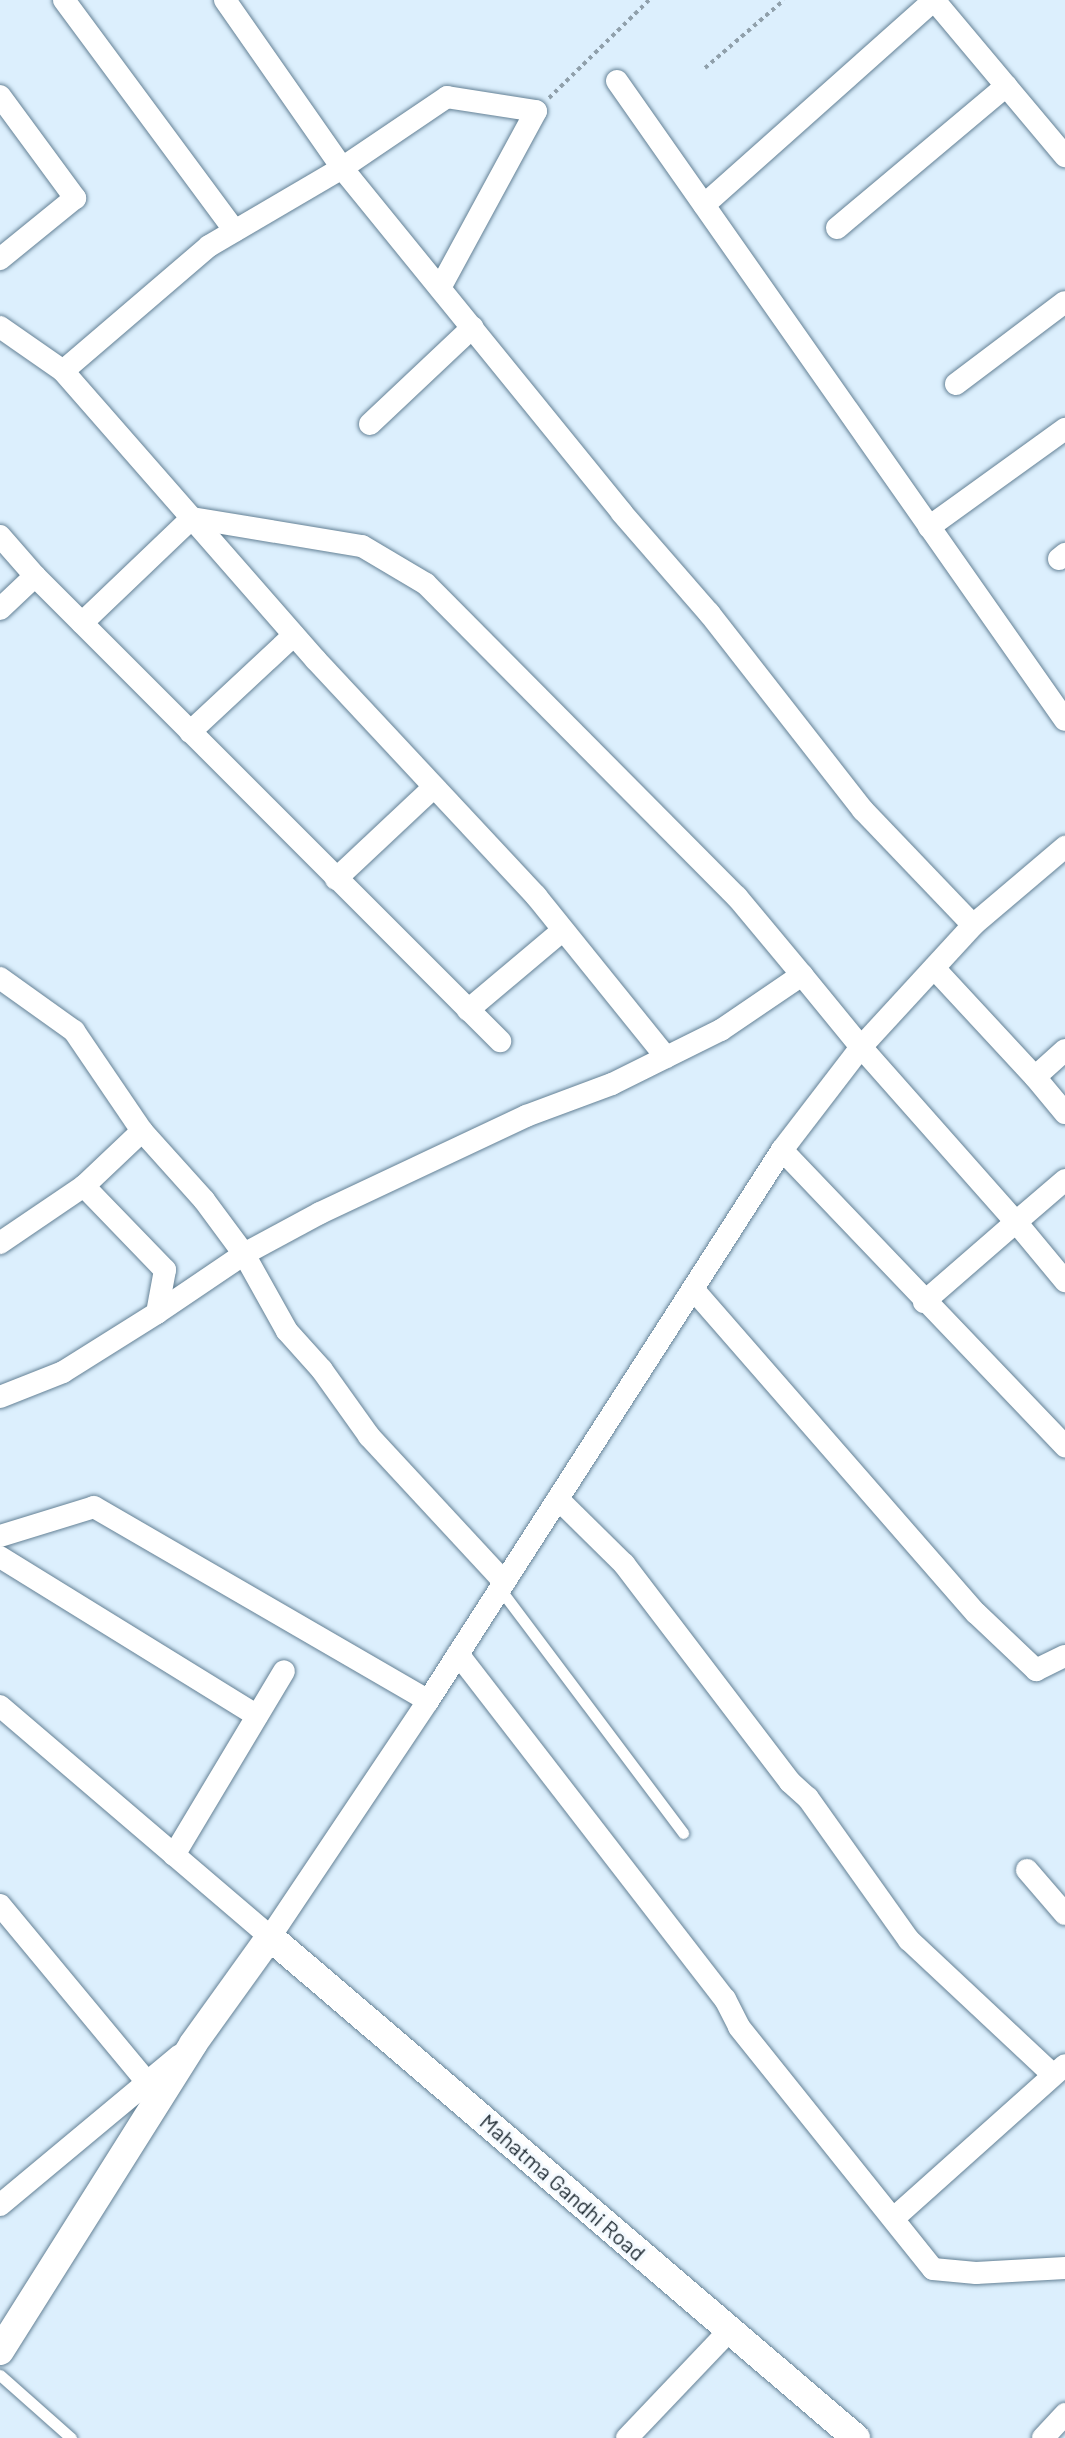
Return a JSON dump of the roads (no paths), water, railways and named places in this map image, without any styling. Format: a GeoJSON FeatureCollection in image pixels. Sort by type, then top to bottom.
{"type":"FeatureCollection","features":[{"type":"Feature","properties":{"kind":"street"},"geometry":{"type":"LineString","coordinates":[[64,0],[235,231]]}},
{"type":"Feature","properties":{"kind":"street"},"geometry":{"type":"LineString","coordinates":[[225,0],[342,168],[622,513],[718,624],[863,810],[973,925]]}},
{"type":"Feature","properties":{"kind":"street"},"geometry":{"type":"LineString","coordinates":[[704,205],[934,0],[1065,156]]}},
{"type":"Feature","properties":{"kind":"street"},"geometry":{"type":"LineString","coordinates":[[617,81],[1065,720]]}},
{"type":"Feature","properties":{"kind":"street"},"geometry":{"type":"LineString","coordinates":[[837,228],[1006,86]]}},
{"type":"Feature","properties":{"kind":"street"},"geometry":{"type":"LineString","coordinates":[[0,96],[75,198],[0,259]]}},
{"type":"Feature","properties":{"kind":"street"},"geometry":{"type":"LineString","coordinates":[[63,371],[209,246],[342,168],[447,97],[536,111],[440,288]]}},
{"type":"Feature","properties":{"kind":"street"},"geometry":{"type":"LineString","coordinates":[[956,384],[1065,302]]}},
{"type":"Feature","properties":{"kind":"street"},"geometry":{"type":"LineString","coordinates":[[0,327],[63,371],[294,635],[563,930],[666,1057]]}},
{"type":"Feature","properties":{"kind":"street"},"geometry":{"type":"LineString","coordinates":[[370,424],[473,327]]}},
{"type":"Feature","properties":{"kind":"street"},"geometry":{"type":"LineString","coordinates":[[929,527],[1065,429]]}},
{"type":"Feature","properties":{"kind":"street"},"geometry":{"type":"LineString","coordinates":[[82,623],[192,518]]}},
{"type":"Feature","properties":{"kind":"street"},"geometry":{"type":"LineString","coordinates":[[192,518],[362,546],[426,584],[737,897],[861,1047],[1065,1281]]}},
{"type":"Feature","properties":{"kind":"street"},"geometry":{"type":"LineString","coordinates":[[0,536],[35,576],[500,1041]]}},
{"type":"Feature","properties":{"kind":"street"},"geometry":{"type":"LineString","coordinates":[[0,609],[35,576]]}},
{"type":"Feature","properties":{"kind":"street"},"geometry":{"type":"LineString","coordinates":[[190,732],[294,635]]}},
{"type":"Feature","properties":{"kind":"street"},"geometry":{"type":"LineString","coordinates":[[336,879],[434,787]]}},
{"type":"Feature","properties":{"kind":"street"},"geometry":{"type":"LineString","coordinates":[[0,2351],[193,2044],[270,1937],[428,1701],[782,1150],[861,1047],[973,925],[1065,847]]}},
{"type":"Feature","properties":{"kind":"street"},"geometry":{"type":"LineString","coordinates":[[468,1010],[563,930]]}},
{"type":"Feature","properties":{"kind":"street"},"geometry":{"type":"LineString","coordinates":[[934,968],[1065,1113]]}},
{"type":"Feature","properties":{"kind":"street"},"geometry":{"type":"LineString","coordinates":[[0,1397],[63,1372],[244,1254],[526,1116],[612,1084],[721,1030],[802,975]]}},
{"type":"Feature","properties":{"kind":"street"},"geometry":{"type":"LineString","coordinates":[[0,978],[74,1031],[142,1131],[204,1200],[244,1254],[287,1331],[322,1370],[369,1436],[502,1586]]}},
{"type":"Feature","properties":{"kind":"street"},"geometry":{"type":"LineString","coordinates":[[1035,1077],[1065,1050]]}},
{"type":"Feature","properties":{"kind":"street"},"geometry":{"type":"LineString","coordinates":[[0,1243],[84,1186],[142,1131]]}},
{"type":"Feature","properties":{"kind":"street"},"geometry":{"type":"LineString","coordinates":[[782,1150],[924,1302],[1065,1446]]}},
{"type":"Feature","properties":{"kind":"street"},"geometry":{"type":"LineString","coordinates":[[924,1302],[1065,1180]]}},
{"type":"Feature","properties":{"kind":"street"},"geometry":{"type":"LineString","coordinates":[[84,1186],[165,1270],[157,1313]]}},
{"type":"Feature","properties":{"kind":"street"},"geometry":{"type":"LineString","coordinates":[[693,1289],[976,1613],[1036,1670],[1065,1656]]}},
{"type":"Feature","properties":{"kind":"street"},"geometry":{"type":"LineString","coordinates":[[558,1499],[624,1564],[790,1782],[808,1798],[909,1940],[1058,2069],[894,2218]]}},
{"type":"Feature","properties":{"kind":"street"},"geometry":{"type":"LineString","coordinates":[[0,1536],[94,1507],[428,1701]]}},
{"type":"Feature","properties":{"kind":"street"},"geometry":{"type":"LineString","coordinates":[[0,1557],[257,1716]]}},
{"type":"Feature","properties":{"kind":"street"},"geometry":{"type":"LineString","coordinates":[[458,1654],[725,1999],[739,2027],[933,2269],[976,2273],[1065,2268]]}},
{"type":"Feature","properties":{"kind":"street"},"geometry":{"type":"LineString","coordinates":[[174,1855],[284,1671]]}},
{"type":"Feature","properties":{"kind":"street"},"geometry":{"type":"LineString","coordinates":[[0,1706],[270,1937]]}},
{"type":"Feature","properties":{"kind":"street"},"geometry":{"type":"LineString","coordinates":[[1027,1870],[1065,1914]]}},
{"type":"Feature","properties":{"kind":"street"},"geometry":{"type":"LineString","coordinates":[[0,1905],[147,2082]]}},
{"type":"Feature","properties":{"kind":"street","name":"Mahatma Gandhi Road"},"geometry":{"type":"LineString","coordinates":[[270,1937],[856,2438]]}},
{"type":"Feature","properties":{"kind":"street"},"geometry":{"type":"LineString","coordinates":[[0,2205],[193,2044]]}},
{"type":"Feature","properties":{"kind":"street"},"geometry":{"type":"LineString","coordinates":[[627,2438],[730,2330]]}},
{"type":"Feature","properties":{"kind":"street"},"geometry":{"type":"LineString","coordinates":[[1043,2438],[1065,2414]]}},
{"type":"Feature","properties":{"kind":"lane"},"geometry":{"type":"LineString","coordinates":[[502,1586],[683,1833]]}},
{"type":"Feature","properties":{"kind":"lane"},"geometry":{"type":"LineString","coordinates":[[0,2375],[71,2438]]}}]}
